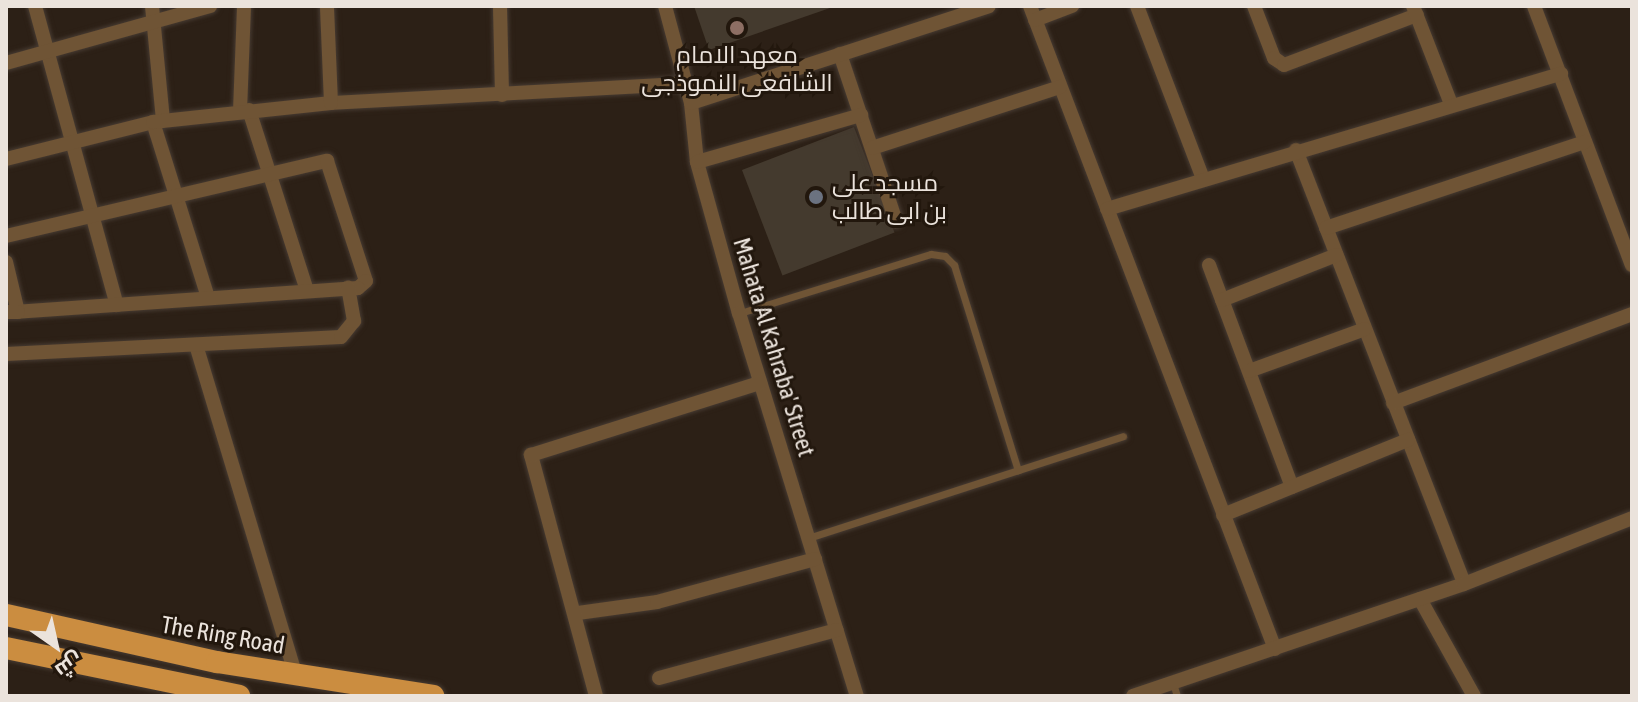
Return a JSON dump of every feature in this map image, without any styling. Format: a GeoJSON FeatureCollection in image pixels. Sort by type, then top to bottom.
{"type":"FeatureCollection","features":[{"type":"Feature","properties":{"kind":"highway","name":"The Ring Road"},"geometry":{"type":"LineString","coordinates":[[6,615],[295,673],[406,694],[433,696]]}},
{"type":"Feature","properties":{"kind":"highway"},"geometry":{"type":"LineString","coordinates":[[6,648],[239,696]]}},
{"type":"Feature","properties":{"kind":"street"},"geometry":{"type":"LineString","coordinates":[[35,6],[117,305]]}},
{"type":"Feature","properties":{"kind":"street"},"geometry":{"type":"LineString","coordinates":[[6,63],[154,13],[210,6]]}},
{"type":"Feature","properties":{"kind":"street"},"geometry":{"type":"LineString","coordinates":[[244,6],[245,111],[269,173],[307,291]]}},
{"type":"Feature","properties":{"kind":"street"},"geometry":{"type":"LineString","coordinates":[[327,6],[331,103]]}},
{"type":"Feature","properties":{"kind":"street"},"geometry":{"type":"LineString","coordinates":[[500,6],[502,95]]}},
{"type":"Feature","properties":{"kind":"street","name":"Mahata Al Kahraba' Street"},"geometry":{"type":"LineString","coordinates":[[665,6],[691,103],[697,162],[739,313],[857,696]]}},
{"type":"Feature","properties":{"kind":"street"},"geometry":{"type":"LineString","coordinates":[[691,103],[989,6]]}},
{"type":"Feature","properties":{"kind":"street"},"geometry":{"type":"LineString","coordinates":[[1072,6],[1032,13],[1275,649]]}},
{"type":"Feature","properties":{"kind":"street"},"geometry":{"type":"LineString","coordinates":[[1137,6],[1203,179]]}},
{"type":"Feature","properties":{"kind":"street"},"geometry":{"type":"LineString","coordinates":[[1254,6],[1274,58],[1284,65],[1415,11],[1451,104]]}},
{"type":"Feature","properties":{"kind":"street"},"geometry":{"type":"LineString","coordinates":[[1534,6],[1632,265]]}},
{"type":"Feature","properties":{"kind":"street"},"geometry":{"type":"LineString","coordinates":[[154,13],[158,121],[208,298]]}},
{"type":"Feature","properties":{"kind":"street"},"geometry":{"type":"LineString","coordinates":[[840,54],[896,221]]}},
{"type":"Feature","properties":{"kind":"street"},"geometry":{"type":"LineString","coordinates":[[1107,209],[1296,150],[1561,74]]}},
{"type":"Feature","properties":{"kind":"street"},"geometry":{"type":"LineString","coordinates":[[6,159],[158,121],[245,111],[331,103],[687,84]]}},
{"type":"Feature","properties":{"kind":"street"},"geometry":{"type":"LineString","coordinates":[[872,148],[1060,87]]}},
{"type":"Feature","properties":{"kind":"street"},"geometry":{"type":"LineString","coordinates":[[697,162],[861,115]]}},
{"type":"Feature","properties":{"kind":"street"},"geometry":{"type":"LineString","coordinates":[[1326,228],[1585,142]]}},
{"type":"Feature","properties":{"kind":"street"},"geometry":{"type":"LineString","coordinates":[[1296,150],[1464,584]]}},
{"type":"Feature","properties":{"kind":"street"},"geometry":{"type":"LineString","coordinates":[[6,236],[269,173],[331,164],[366,281],[348,288],[12,312],[6,262]]}},
{"type":"Feature","properties":{"kind":"street"},"geometry":{"type":"LineString","coordinates":[[1222,300],[1336,255]]}},
{"type":"Feature","properties":{"kind":"street"},"geometry":{"type":"LineString","coordinates":[[1209,265],[1292,487]]}},
{"type":"Feature","properties":{"kind":"street"},"geometry":{"type":"LineString","coordinates":[[6,354],[341,337],[354,321],[348,288]]}},
{"type":"Feature","properties":{"kind":"street"},"geometry":{"type":"LineString","coordinates":[[1393,403],[1632,314]]}},
{"type":"Feature","properties":{"kind":"street"},"geometry":{"type":"LineString","coordinates":[[1249,371],[1365,329]]}},
{"type":"Feature","properties":{"kind":"street"},"geometry":{"type":"LineString","coordinates":[[196,345],[295,673]]}},
{"type":"Feature","properties":{"kind":"street"},"geometry":{"type":"LineString","coordinates":[[596,696],[578,613],[531,455],[760,383]]}},
{"type":"Feature","properties":{"kind":"street"},"geometry":{"type":"LineString","coordinates":[[1223,515],[1408,440]]}},
{"type":"Feature","properties":{"kind":"street"},"geometry":{"type":"LineString","coordinates":[[1133,696],[1175,690],[1275,649],[1464,584],[1632,518]]}},
{"type":"Feature","properties":{"kind":"street"},"geometry":{"type":"LineString","coordinates":[[578,613],[657,602],[815,559]]}},
{"type":"Feature","properties":{"kind":"street"},"geometry":{"type":"LineString","coordinates":[[1420,599],[1474,696]]}},
{"type":"Feature","properties":{"kind":"street"},"geometry":{"type":"LineString","coordinates":[[659,678],[837,630]]}},
{"type":"Feature","properties":{"kind":"lane"},"geometry":{"type":"LineString","coordinates":[[739,313],[931,254],[945,256],[954,265],[1018,470]]}},
{"type":"Feature","properties":{"kind":"lane"},"geometry":{"type":"LineString","coordinates":[[808,538],[1123,436]]}},
{"type":"Feature","properties":{"kind":"building","name":"معهد الامام الشافعى النموذجى"},"geometry":{"type":"Polygon","coordinates":[[[694,6],[830,6],[830,8],[709,50],[694,6]]]}},
{"type":"Feature","properties":{"kind":"building","name":"مسجد على بن ابى طالب"},"geometry":{"type":"Polygon","coordinates":[[[854,127],[894,232],[782,275],[742,170],[854,127]]]}},
{"type":"Feature","properties":{"kind":"place","name":"معهد الامام الشافعى النموذجى"},"geometry":{"type":"Point","coordinates":[737,28]}},
{"type":"Feature","properties":{"kind":"place","name":"مسجد على بن ابى طالب"},"geometry":{"type":"Point","coordinates":[816,197]}}]}
